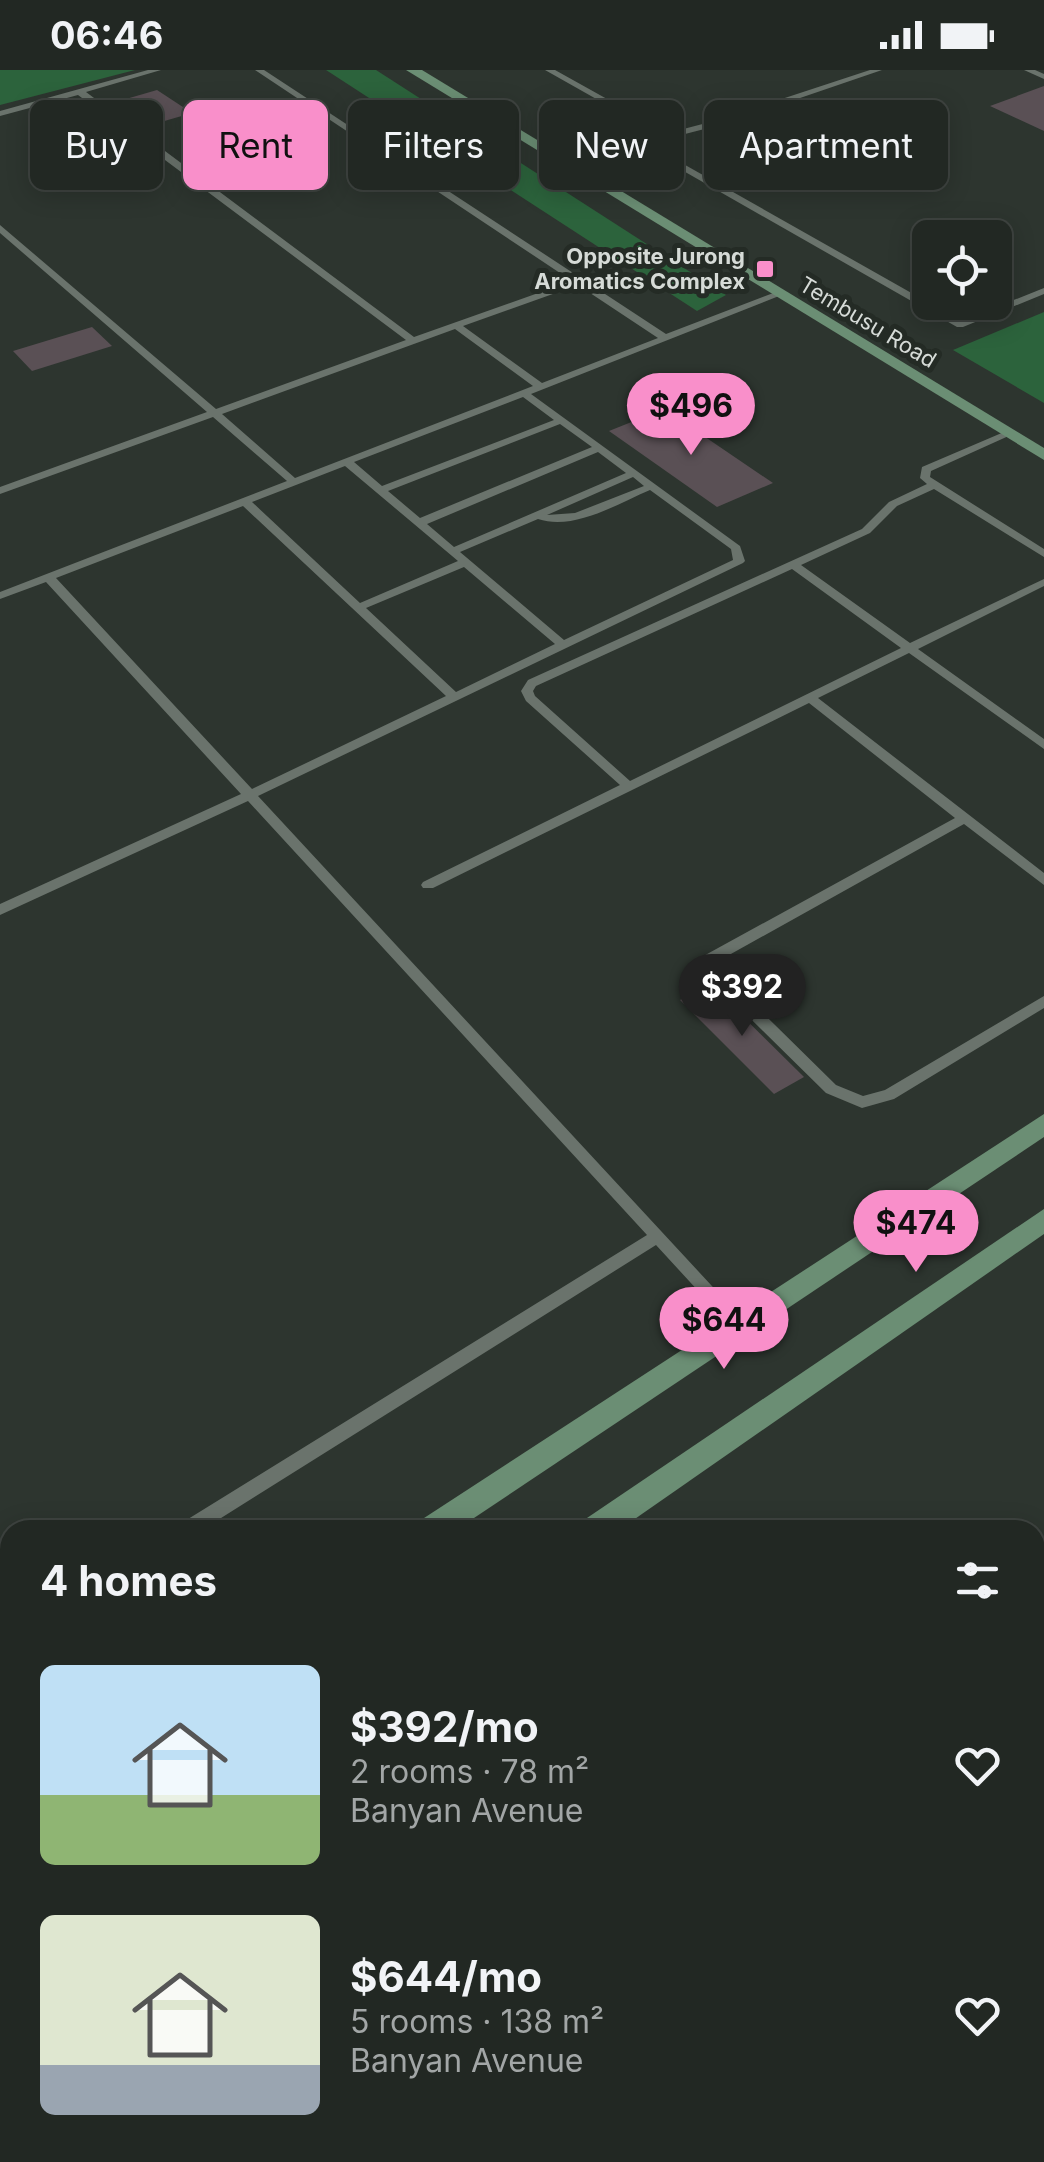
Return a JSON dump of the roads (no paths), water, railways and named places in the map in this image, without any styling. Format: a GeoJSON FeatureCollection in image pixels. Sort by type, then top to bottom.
{"type":"FeatureCollection","features":[{"type":"Feature","properties":{"kind":"street","name":"Tembusu Road"},"geometry":{"type":"LineString","coordinates":[[412,70],[539,147]]}},
{"type":"Feature","properties":{"kind":"street","name":"Tembusu Road"},"geometry":{"type":"LineString","coordinates":[[609,190],[1044,456]]}},
{"type":"Feature","properties":{"kind":"street"},"geometry":{"type":"LineString","coordinates":[[446,1520],[1044,1124]]}},
{"type":"Feature","properties":{"kind":"street"},"geometry":{"type":"LineString","coordinates":[[611,1520],[1044,1220]]}},
{"type":"Feature","properties":{"kind":"lane"},"geometry":{"type":"LineString","coordinates":[[0,114],[157,70]]}},
{"type":"Feature","properties":{"kind":"lane"},"geometry":{"type":"LineString","coordinates":[[259,70],[664,338]]}},
{"type":"Feature","properties":{"kind":"lane"},"geometry":{"type":"LineString","coordinates":[[550,70],[604,100]]}},
{"type":"Feature","properties":{"kind":"lane"},"geometry":{"type":"LineString","coordinates":[[684,131],[878,70]]}},
{"type":"Feature","properties":{"kind":"lane"},"geometry":{"type":"LineString","coordinates":[[1028,70],[1044,77]]}},
{"type":"Feature","properties":{"kind":"lane"},"geometry":{"type":"LineString","coordinates":[[80,92],[413,342]]}},
{"type":"Feature","properties":{"kind":"lane"},"geometry":{"type":"LineString","coordinates":[[684,168],[960,325],[1044,291]]}},
{"type":"Feature","properties":{"kind":"lane"},"geometry":{"type":"LineString","coordinates":[[0,228],[294,482]]}},
{"type":"Feature","properties":{"kind":"lane"},"geometry":{"type":"LineString","coordinates":[[0,491],[579,281]]}},
{"type":"Feature","properties":{"kind":"lane"},"geometry":{"type":"LineString","coordinates":[[0,596],[779,294]]}},
{"type":"Feature","properties":{"kind":"lane"},"geometry":{"type":"LineString","coordinates":[[456,326],[540,386]]}},
{"type":"Feature","properties":{"kind":"lane"},"geometry":{"type":"LineString","coordinates":[[0,910],[739,562],[736,548],[524,392]]}},
{"type":"Feature","properties":{"kind":"lane"},"geometry":{"type":"LineString","coordinates":[[381,490],[562,420]]}},
{"type":"Feature","properties":{"kind":"lane"},"geometry":{"type":"LineString","coordinates":[[1008,434],[926,469],[925,478],[1044,554]]}},
{"type":"Feature","properties":{"kind":"lane"},"geometry":{"type":"LineString","coordinates":[[420,522],[599,448]]}},
{"type":"Feature","properties":{"kind":"lane"},"geometry":{"type":"LineString","coordinates":[[346,461],[562,645]]}},
{"type":"Feature","properties":{"kind":"lane"},"geometry":{"type":"LineString","coordinates":[[453,551],[634,473]]}},
{"type":"Feature","properties":{"kind":"lane"},"geometry":{"type":"LineString","coordinates":[[628,786],[530,698],[532,683],[866,531],[892,504],[934,485]]}},
{"type":"Feature","properties":{"kind":"lane"},"geometry":{"type":"LineString","coordinates":[[538,515],[548,522],[564,520],[652,486]]}},
{"type":"Feature","properties":{"kind":"lane"},"geometry":{"type":"LineString","coordinates":[[244,501],[453,696]]}},
{"type":"Feature","properties":{"kind":"lane"},"geometry":{"type":"LineString","coordinates":[[359,608],[466,562]]}},
{"type":"Feature","properties":{"kind":"lane"},"geometry":{"type":"LineString","coordinates":[[794,565],[1044,745]]}},
{"type":"Feature","properties":{"kind":"lane"},"geometry":{"type":"LineString","coordinates":[[48,578],[741,1326]]}},
{"type":"Feature","properties":{"kind":"lane"},"geometry":{"type":"LineString","coordinates":[[428,885],[1044,582]]}},
{"type":"Feature","properties":{"kind":"lane"},"geometry":{"type":"LineString","coordinates":[[809,697],[1044,880]]}},
{"type":"Feature","properties":{"kind":"lane"},"geometry":{"type":"LineString","coordinates":[[965,818],[703,963],[831,1088],[862,1102],[889,1095],[1044,1000]]}},
{"type":"Feature","properties":{"kind":"lane"},"geometry":{"type":"LineString","coordinates":[[202,1520],[658,1236]]}},
{"type":"Feature","properties":{"kind":"place","name":"Opposite Jurong Aromatics Complex"},"geometry":{"type":"Point","coordinates":[765,269]}}]}
